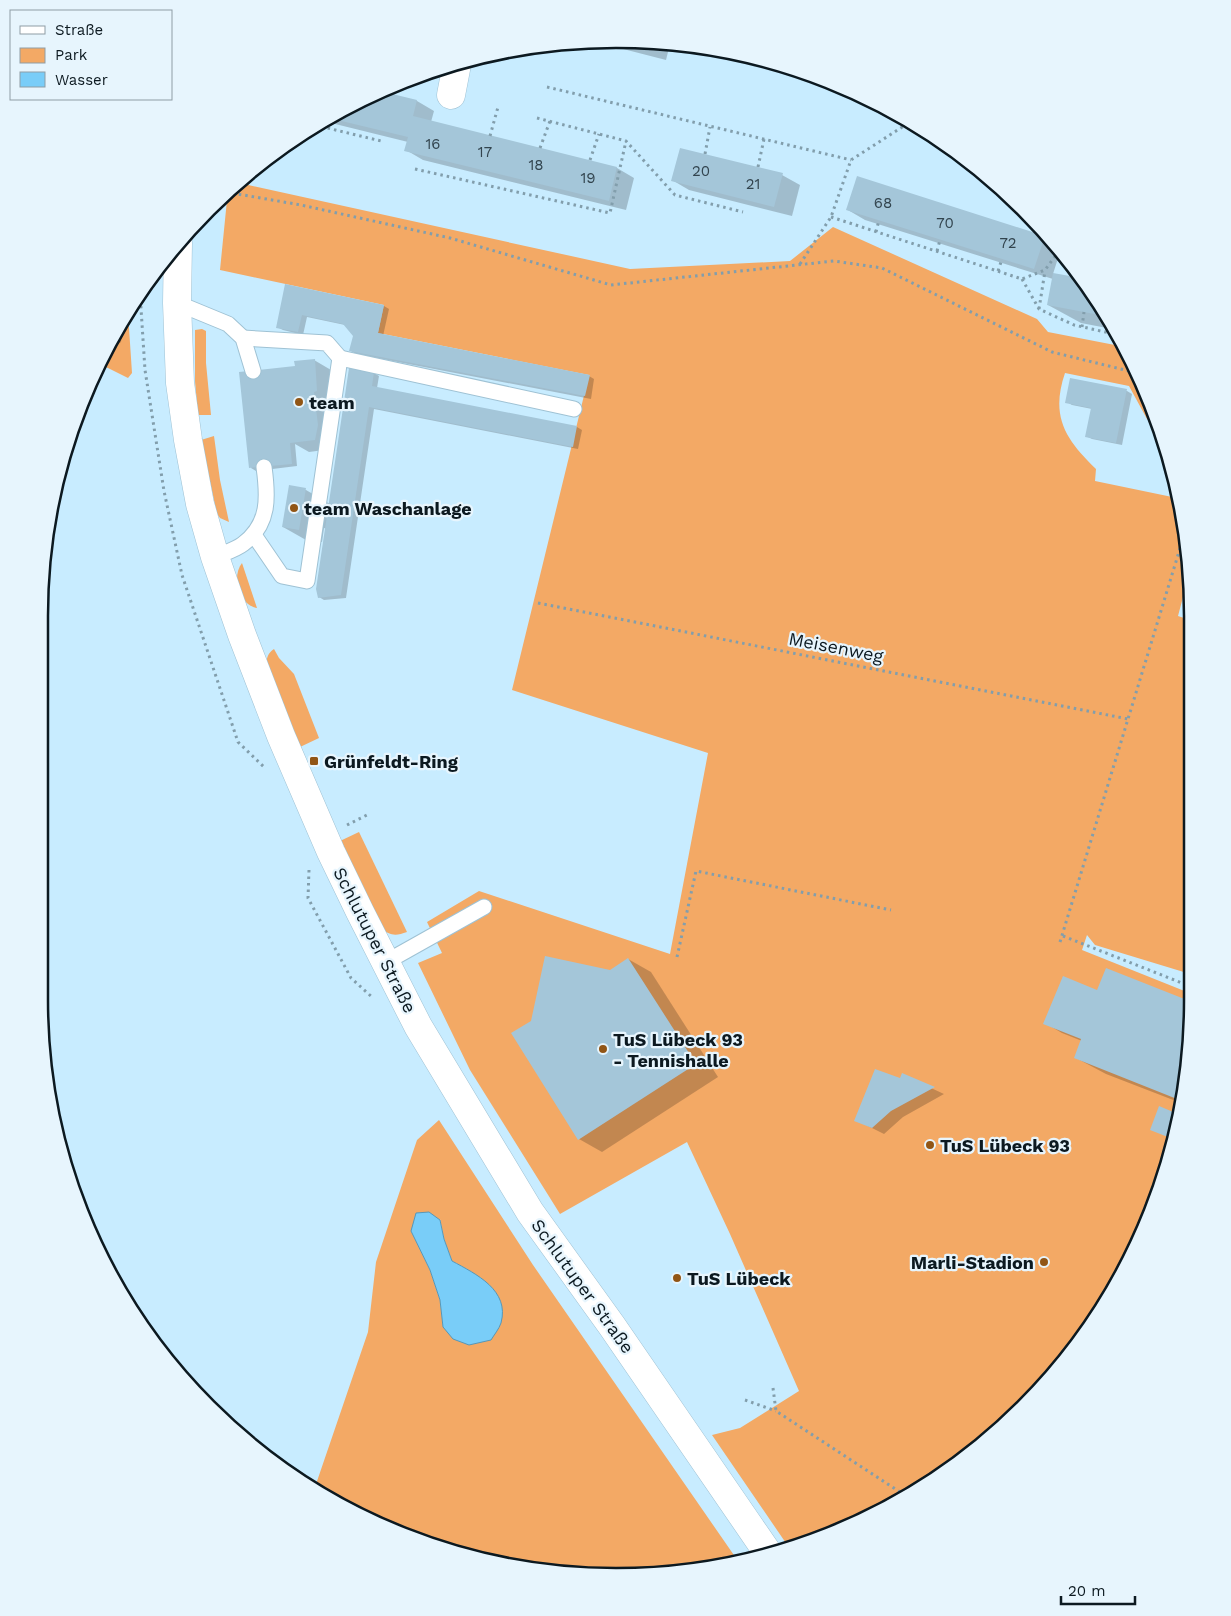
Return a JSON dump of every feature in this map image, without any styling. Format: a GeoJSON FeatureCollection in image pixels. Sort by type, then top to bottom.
{"type":"FeatureCollection","features":[{"type":"Feature","properties":{"kind":"main road"},"geometry":{"type":"LineString","coordinates":[[450,95],[455,71]]}},
{"type":"Feature","properties":{"kind":"main road","name":"Schlutuper Straße"},"geometry":{"type":"LineString","coordinates":[[178,254],[177,303],[180,382],[187,434],[200,504],[215,557],[242,636],[281,736],[331,852],[418,1026],[530,1212],[612,1326],[765,1548]]}},
{"type":"Feature","properties":{"kind":"lane"},"geometry":{"type":"LineString","coordinates":[[177,303],[228,324],[242,338],[253,371]]}},
{"type":"Feature","properties":{"kind":"lane"},"geometry":{"type":"LineString","coordinates":[[242,338],[328,344],[340,358],[574,409]]}},
{"type":"Feature","properties":{"kind":"lane"},"geometry":{"type":"LineString","coordinates":[[254,535],[282,576],[307,581],[340,358]]}},
{"type":"Feature","properties":{"kind":"lane"},"geometry":{"type":"LineString","coordinates":[[215,557],[242,545],[254,535],[264,518],[267,492],[264,467]]}},
{"type":"Feature","properties":{"kind":"lane"},"geometry":{"type":"LineString","coordinates":[[386,962],[484,907]]}},
{"type":"Feature","properties":{"kind":"path"},"geometry":{"type":"LineString","coordinates":[[547,87],[851,160]]}},
{"type":"Feature","properties":{"kind":"path"},"geometry":{"type":"LineString","coordinates":[[490,136],[498,107]]}},
{"type":"Feature","properties":{"kind":"path"},"geometry":{"type":"LineString","coordinates":[[538,118],[626,141],[675,195],[743,212]]}},
{"type":"Feature","properties":{"kind":"path"},"geometry":{"type":"LineString","coordinates":[[540,148],[550,121]]}},
{"type":"Feature","properties":{"kind":"path"},"geometry":{"type":"LineString","coordinates":[[705,154],[710,126]]}},
{"type":"Feature","properties":{"kind":"path"},"geometry":{"type":"LineString","coordinates":[[799,265],[831,217],[851,160],[904,126]]}},
{"type":"Feature","properties":{"kind":"path"},"geometry":{"type":"LineString","coordinates":[[326,128],[381,142]]}},
{"type":"Feature","properties":{"kind":"path"},"geometry":{"type":"LineString","coordinates":[[590,160],[599,134]]}},
{"type":"Feature","properties":{"kind":"path"},"geometry":{"type":"LineString","coordinates":[[758,167],[764,140]]}},
{"type":"Feature","properties":{"kind":"path"},"geometry":{"type":"LineString","coordinates":[[414,169],[610,213],[626,141]]}},
{"type":"Feature","properties":{"kind":"path"},"geometry":{"type":"LineString","coordinates":[[235,194],[301,205],[450,238],[611,285],[834,261],[882,268],[1052,352],[1128,371]]}},
{"type":"Feature","properties":{"kind":"path"},"geometry":{"type":"LineString","coordinates":[[831,217],[1022,279],[1045,270]]}},
{"type":"Feature","properties":{"kind":"path"},"geometry":{"type":"LineString","coordinates":[[876,232],[879,220]]}},
{"type":"Feature","properties":{"kind":"path"},"geometry":{"type":"LineString","coordinates":[[937,251],[940,240]]}},
{"type":"Feature","properties":{"kind":"path"},"geometry":{"type":"LineString","coordinates":[[1039,309],[1045,270],[1055,256]]}},
{"type":"Feature","properties":{"kind":"path"},"geometry":{"type":"LineString","coordinates":[[998,271],[1002,259]]}},
{"type":"Feature","properties":{"kind":"path"},"geometry":{"type":"LineString","coordinates":[[1022,279],[1039,309],[1074,325],[1107,333]]}},
{"type":"Feature","properties":{"kind":"path"},"geometry":{"type":"LineString","coordinates":[[141,304],[145,370],[154,432]]}},
{"type":"Feature","properties":{"kind":"path"},"geometry":{"type":"LineString","coordinates":[[1082,327],[1084,312]]}},
{"type":"Feature","properties":{"kind":"path"},"geometry":{"type":"LineString","coordinates":[[1060,942],[1180,552]]}},
{"type":"Feature","properties":{"kind":"path","name":"Meisenweg"},"geometry":{"type":"LineString","coordinates":[[538,603],[1128,719]]}},
{"type":"Feature","properties":{"kind":"path"},"geometry":{"type":"LineString","coordinates":[[677,957],[696,871],[891,910]]}},
{"type":"Feature","properties":{"kind":"path"},"geometry":{"type":"LineString","coordinates":[[1063,936],[1184,984]]}},
{"type":"Feature","properties":{"kind":"path"},"geometry":{"type":"LineString","coordinates":[[773,1388],[776,1411]]}},
{"type":"Feature","properties":{"kind":"path"},"geometry":{"type":"LineString","coordinates":[[745,1400],[776,1411],[899,1492]]}},
{"type":"Feature","properties":{"kind":"green space"},"geometry":{"type":"Polygon","coordinates":[[[246,184],[630,269],[790,261],[833,227],[1037,319],[1048,332],[1114,345],[1125,364],[1148,420],[1129,386],[1065,373],[1059,402],[1060,415],[1064,427],[1076,448],[1096,469],[1095,481],[1171,497],[1173,505],[1179,541],[1183,597],[1178,616],[1184,618],[1184,972],[1095,945],[1087,935],[1082,950],[1184,991],[1179,1075],[1173,1111],[1153,1183],[1125,1252],[1088,1316],[1066,1346],[1043,1375],[990,1428],[931,1473],[867,1510],[833,1525],[785,1542],[712,1435],[740,1428],[799,1391],[687,1142],[560,1214],[470,1070],[418,963],[442,953],[427,922],[479,891],[670,954],[708,753],[512,690],[589,375],[378,333],[384,305],[220,270],[227,202],[246,184]]]}},
{"type":"Feature","properties":{"kind":"green space"},"geometry":{"type":"Polygon","coordinates":[[[129,323],[132,373],[128,378],[105,367],[106,364],[129,323]]]}},
{"type":"Feature","properties":{"kind":"green space"},"geometry":{"type":"Polygon","coordinates":[[[202,329],[206,331],[206,363],[211,415],[198,415],[195,381],[195,330],[202,329]]]}},
{"type":"Feature","properties":{"kind":"green space"},"geometry":{"type":"Polygon","coordinates":[[[214,436],[220,480],[229,522],[220,518],[217,514],[201,440],[214,436]]]}},
{"type":"Feature","properties":{"kind":"green space"},"geometry":{"type":"Polygon","coordinates":[[[242,563],[257,608],[246,602],[239,590],[237,576],[242,563]]]}},
{"type":"Feature","properties":{"kind":"green space"},"geometry":{"type":"Polygon","coordinates":[[[274,649],[279,658],[294,674],[319,738],[300,747],[267,665],[268,656],[274,649]]]}},
{"type":"Feature","properties":{"kind":"green space"},"geometry":{"type":"Polygon","coordinates":[[[359,832],[407,932],[393,934],[387,933],[381,928],[340,841],[359,832]]]}},
{"type":"Feature","properties":{"kind":"green space"},"geometry":{"type":"Polygon","coordinates":[[[439,1120],[533,1265],[734,1556],[690,1564],[616,1568],[541,1564],[505,1558],[468,1549],[398,1525],[364,1510],[316,1483],[368,1332],[376,1262],[417,1140],[439,1120]],[[440,1219],[411,1231],[430,1270],[440,1300],[443,1327],[472,1272],[452,1261],[444,1239],[440,1219]]]}},
{"type":"Feature","properties":{"kind":"water"},"geometry":{"type":"Polygon","coordinates":[[[429,1212],[440,1220],[452,1261],[489,1285],[501,1301],[501,1323],[491,1340],[469,1345],[453,1339],[443,1327],[440,1300],[430,1270],[411,1231],[416,1213],[429,1212]]]}},
{"type":"Feature","properties":{"kind":"building"},"geometry":{"type":"Polygon","coordinates":[[[392,94],[417,100],[413,116],[617,167],[609,201],[404,151],[408,137],[339,120],[392,94]]]}},
{"type":"Feature","properties":{"kind":"building"},"geometry":{"type":"Polygon","coordinates":[[[680,148],[783,173],[774,207],[671,181],[680,148]]]}},
{"type":"Feature","properties":{"kind":"building"},"geometry":{"type":"Polygon","coordinates":[[[857,176],[1035,233],[1043,241],[1034,269],[846,210],[857,176]]]}},
{"type":"Feature","properties":{"kind":"building"},"geometry":{"type":"Polygon","coordinates":[[[1053,273],[1070,276],[1097,314],[1047,305],[1053,273]]]}},
{"type":"Feature","properties":{"kind":"building"},"geometry":{"type":"Polygon","coordinates":[[[285,284],[384,305],[378,333],[590,375],[585,396],[349,351],[353,336],[343,324],[302,315],[298,332],[276,328],[285,284]]]}},
{"type":"Feature","properties":{"kind":"building"},"geometry":{"type":"Polygon","coordinates":[[[315,359],[317,391],[314,392],[318,425],[315,440],[290,443],[292,464],[249,468],[239,372],[295,366],[294,361],[315,359]]]}},
{"type":"Feature","properties":{"kind":"building"},"geometry":{"type":"Polygon","coordinates":[[[349,368],[374,372],[372,386],[577,426],[573,447],[369,407],[341,595],[318,598],[316,589],[349,368]]]}},
{"type":"Feature","properties":{"kind":"building"},"geometry":{"type":"Polygon","coordinates":[[[1070,378],[1127,389],[1116,443],[1085,437],[1091,408],[1065,403],[1070,378]]]}},
{"type":"Feature","properties":{"kind":"building","name":"team Waschanlage"},"geometry":{"type":"Polygon","coordinates":[[[289,485],[306,488],[299,530],[282,527],[289,485]]]}},
{"type":"Feature","properties":{"kind":"building","name":"TuS Lübeck 93 - Tennishalle"},"geometry":{"type":"Polygon","coordinates":[[[545,956],[610,970],[628,958],[696,1064],[578,1140],[511,1033],[531,1021],[545,956]]]}},
{"type":"Feature","properties":{"kind":"building"},"geometry":{"type":"Polygon","coordinates":[[[1106,968],[1184,999],[1179,1075],[1175,1098],[1074,1058],[1081,1039],[1043,1024],[1063,976],[1097,990],[1106,968]]]}},
{"type":"Feature","properties":{"kind":"building"},"geometry":{"type":"Polygon","coordinates":[[[875,1069],[900,1078],[902,1073],[935,1087],[891,1111],[872,1128],[854,1121],[875,1069]]]}},
{"type":"Feature","properties":{"kind":"building"},"geometry":{"type":"Polygon","coordinates":[[[1159,1106],[1173,1112],[1167,1137],[1150,1130],[1159,1106]]]}},
{"type":"Feature","properties":{"kind":"place","name":"team"},"geometry":{"type":"Point","coordinates":[299,402]}},
{"type":"Feature","properties":{"kind":"place","name":"team Waschanlage"},"geometry":{"type":"Point","coordinates":[294,508]}},
{"type":"Feature","properties":{"kind":"place","name":"Grünfeldt-Ring"},"geometry":{"type":"Point","coordinates":[314,761]}},
{"type":"Feature","properties":{"kind":"place","name":"TuS Lübeck 93 - Tennishalle"},"geometry":{"type":"Point","coordinates":[603,1049]}},
{"type":"Feature","properties":{"kind":"place","name":"TuS Lübeck 93"},"geometry":{"type":"Point","coordinates":[930,1145]}},
{"type":"Feature","properties":{"kind":"place","name":"Marli-Stadion"},"geometry":{"type":"Point","coordinates":[1044,1262]}},
{"type":"Feature","properties":{"kind":"place","name":"TuS Lübeck"},"geometry":{"type":"Point","coordinates":[677,1278]}}]}
